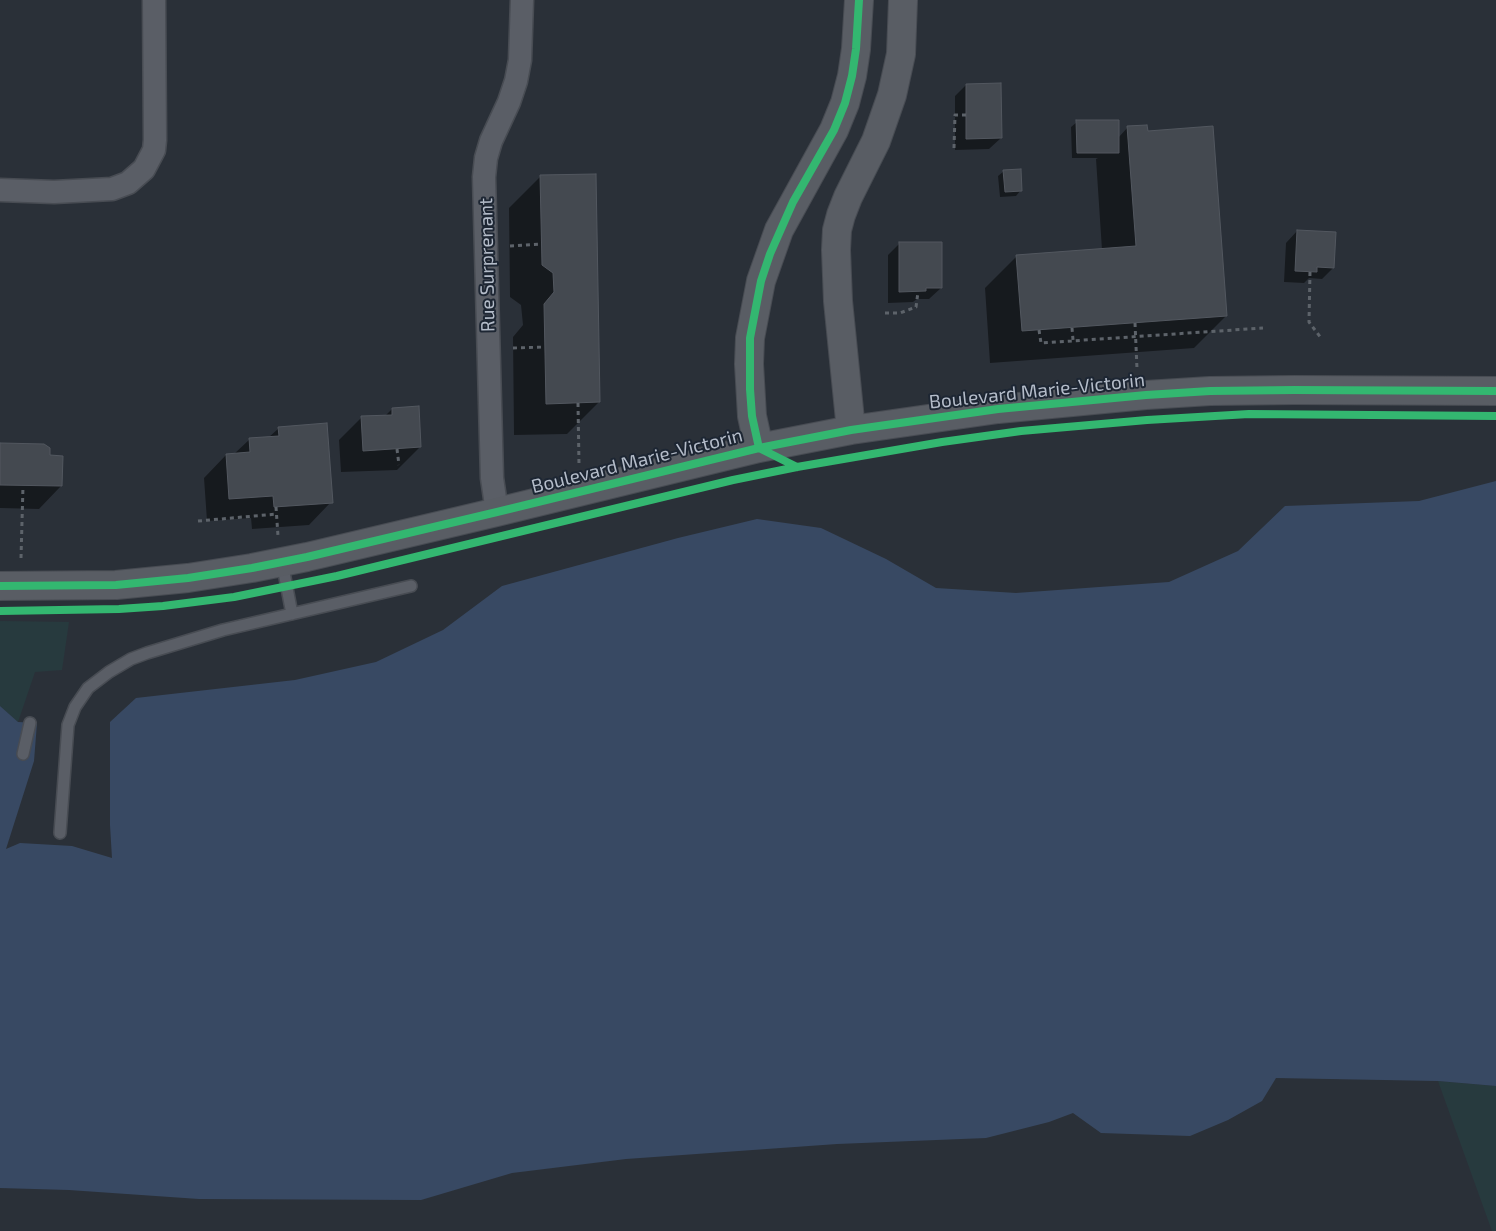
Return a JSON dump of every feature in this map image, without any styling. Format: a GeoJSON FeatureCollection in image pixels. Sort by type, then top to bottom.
{"type":"FeatureCollection","features":[{"type":"Feature","properties":{"kind":"street"},"geometry":{"type":"LineString","coordinates":[[0,190],[54,192],[112,189],[128,183],[144,169],[154,150],[155,140],[154,0]]}},
{"type":"Feature","properties":{"kind":"street","name":"Rue Surprenant"},"geometry":{"type":"LineString","coordinates":[[497,512],[492,486],[484,178],[486,158],[491,142],[516,81],[520,60],[522,0]]}},
{"type":"Feature","properties":{"kind":"street"},"geometry":{"type":"LineString","coordinates":[[759,448],[752,416],[750,338],[761,281],[779,230],[834,130],[845,103],[856,49],[859,0]]}},
{"type":"Feature","properties":{"kind":"street"},"geometry":{"type":"LineString","coordinates":[[851,430],[838,300],[837,230],[848,197],[876,141],[892,95],[901,54],[903,0]]}},
{"type":"Feature","properties":{"kind":"street","name":"Boulevard Marie-Victorin"},"geometry":{"type":"LineString","coordinates":[[0,586],[80,586],[150,582],[205,575],[281,552],[497,512],[759,448],[851,430],[998,408],[1164,394],[1294,390],[1496,391]]}},
{"type":"Feature","properties":{"kind":"lane"},"geometry":{"type":"LineString","coordinates":[[281,552],[292,614]]}},
{"type":"Feature","properties":{"kind":"lane"},"geometry":{"type":"LineString","coordinates":[[60,833],[68,725],[75,707],[88,688],[116,668],[147,653],[222,630],[411,586]]}},
{"type":"Feature","properties":{"kind":"lane"},"geometry":{"type":"LineString","coordinates":[[23,754],[30,723]]}},
{"type":"Feature","properties":{"kind":"path"},"geometry":{"type":"LineString","coordinates":[[954,148],[955,115],[966,115]]}},
{"type":"Feature","properties":{"kind":"path"},"geometry":{"type":"LineString","coordinates":[[486,247],[541,244]]}},
{"type":"Feature","properties":{"kind":"path"},"geometry":{"type":"LineString","coordinates":[[1310,272],[1309,322],[1321,338]]}},
{"type":"Feature","properties":{"kind":"path"},"geometry":{"type":"LineString","coordinates":[[885,313],[900,313],[916,307],[918,292]]}},
{"type":"Feature","properties":{"kind":"path"},"geometry":{"type":"LineString","coordinates":[[1135,323],[1138,374]]}},
{"type":"Feature","properties":{"kind":"path"},"geometry":{"type":"LineString","coordinates":[[1072,328],[1073,340]]}},
{"type":"Feature","properties":{"kind":"path"},"geometry":{"type":"LineString","coordinates":[[1039,330],[1041,343],[1263,328]]}},
{"type":"Feature","properties":{"kind":"path"},"geometry":{"type":"LineString","coordinates":[[489,349],[545,347]]}},
{"type":"Feature","properties":{"kind":"path"},"geometry":{"type":"LineString","coordinates":[[578,403],[580,470]]}},
{"type":"Feature","properties":{"kind":"path"},"geometry":{"type":"LineString","coordinates":[[397,448],[399,465]]}},
{"type":"Feature","properties":{"kind":"path"},"geometry":{"type":"LineString","coordinates":[[21,566],[23,486]]}},
{"type":"Feature","properties":{"kind":"path"},"geometry":{"type":"LineString","coordinates":[[276,507],[281,552]]}},
{"type":"Feature","properties":{"kind":"path"},"geometry":{"type":"LineString","coordinates":[[198,521],[277,514]]}},
{"type":"Feature","properties":{"kind":"green space"},"geometry":{"type":"Polygon","coordinates":[[[0,621],[69,622],[62,670],[35,672],[18,722],[0,706],[0,621]]]}},
{"type":"Feature","properties":{"kind":"green space"},"geometry":{"type":"Polygon","coordinates":[[[1438,1081],[1496,1086],[1496,1231],[1492,1231],[1438,1081]]]}},
{"type":"Feature","properties":{"kind":"water"},"geometry":{"type":"Polygon","coordinates":[[[1496,481],[1496,1086],[1438,1081],[1276,1078],[1262,1101],[1228,1120],[1190,1136],[1101,1133],[1073,1113],[1049,1122],[986,1138],[837,1144],[626,1159],[512,1173],[421,1200],[199,1199],[69,1190],[0,1188],[0,706],[18,722],[37,723],[34,761],[6,849],[20,843],[72,846],[112,858],[110,825],[110,722],[136,698],[295,680],[376,662],[443,630],[502,586],[678,538],[757,519],[821,528],[886,559],[936,588],[1016,593],[1169,582],[1238,551],[1285,506],[1419,501],[1496,481]]]}},
{"type":"Feature","properties":{"kind":"building"},"geometry":{"type":"Polygon","coordinates":[[[1001,83],[1002,138],[966,139],[966,84],[1001,83]]]}},
{"type":"Feature","properties":{"kind":"building"},"geometry":{"type":"Polygon","coordinates":[[[1076,120],[1119,120],[1119,153],[1077,153],[1076,120]]]}},
{"type":"Feature","properties":{"kind":"building"},"geometry":{"type":"Polygon","coordinates":[[[1147,125],[1148,131],[1213,126],[1227,316],[1022,331],[1016,255],[1136,246],[1127,126],[1147,125]]]}},
{"type":"Feature","properties":{"kind":"building"},"geometry":{"type":"Polygon","coordinates":[[[1021,169],[1022,191],[1005,192],[1003,170],[1021,169]]]}},
{"type":"Feature","properties":{"kind":"building"},"geometry":{"type":"Polygon","coordinates":[[[596,174],[600,402],[546,404],[544,304],[554,292],[553,273],[542,265],[540,175],[596,174]]]}},
{"type":"Feature","properties":{"kind":"building"},"geometry":{"type":"Polygon","coordinates":[[[1297,230],[1336,232],[1334,268],[1317,267],[1317,272],[1295,271],[1297,230]]]}},
{"type":"Feature","properties":{"kind":"building"},"geometry":{"type":"Polygon","coordinates":[[[899,242],[942,242],[942,288],[926,288],[926,291],[899,292],[899,242]]]}},
{"type":"Feature","properties":{"kind":"building"},"geometry":{"type":"Polygon","coordinates":[[[419,406],[421,447],[363,451],[361,416],[392,415],[392,408],[419,406]]]}},
{"type":"Feature","properties":{"kind":"building"},"geometry":{"type":"Polygon","coordinates":[[[327,423],[333,503],[274,507],[273,496],[229,499],[226,454],[250,452],[249,438],[279,436],[278,427],[327,423]]]}},
{"type":"Feature","properties":{"kind":"building"},"geometry":{"type":"Polygon","coordinates":[[[0,443],[44,444],[50,448],[50,455],[63,456],[62,486],[0,485],[0,443]]]}},
{"type":"Feature","properties":{"kind":"cycle path"},"geometry":{"type":"LineString","coordinates":[[797,467],[759,448],[752,416],[750,338],[761,281],[770,254],[793,202],[834,130],[845,103],[856,49],[859,0]]}},
{"type":"Feature","properties":{"kind":"cycle path"},"geometry":{"type":"LineString","coordinates":[[0,586],[116,585],[188,578],[252,568],[307,557],[759,448],[851,430],[998,409],[1210,391],[1496,391]]}},
{"type":"Feature","properties":{"kind":"cycle path"},"geometry":{"type":"LineString","coordinates":[[0,611],[119,609],[163,606],[234,597],[337,576],[733,480],[942,442],[1021,431],[1147,420],[1249,414],[1496,416]]}}]}
